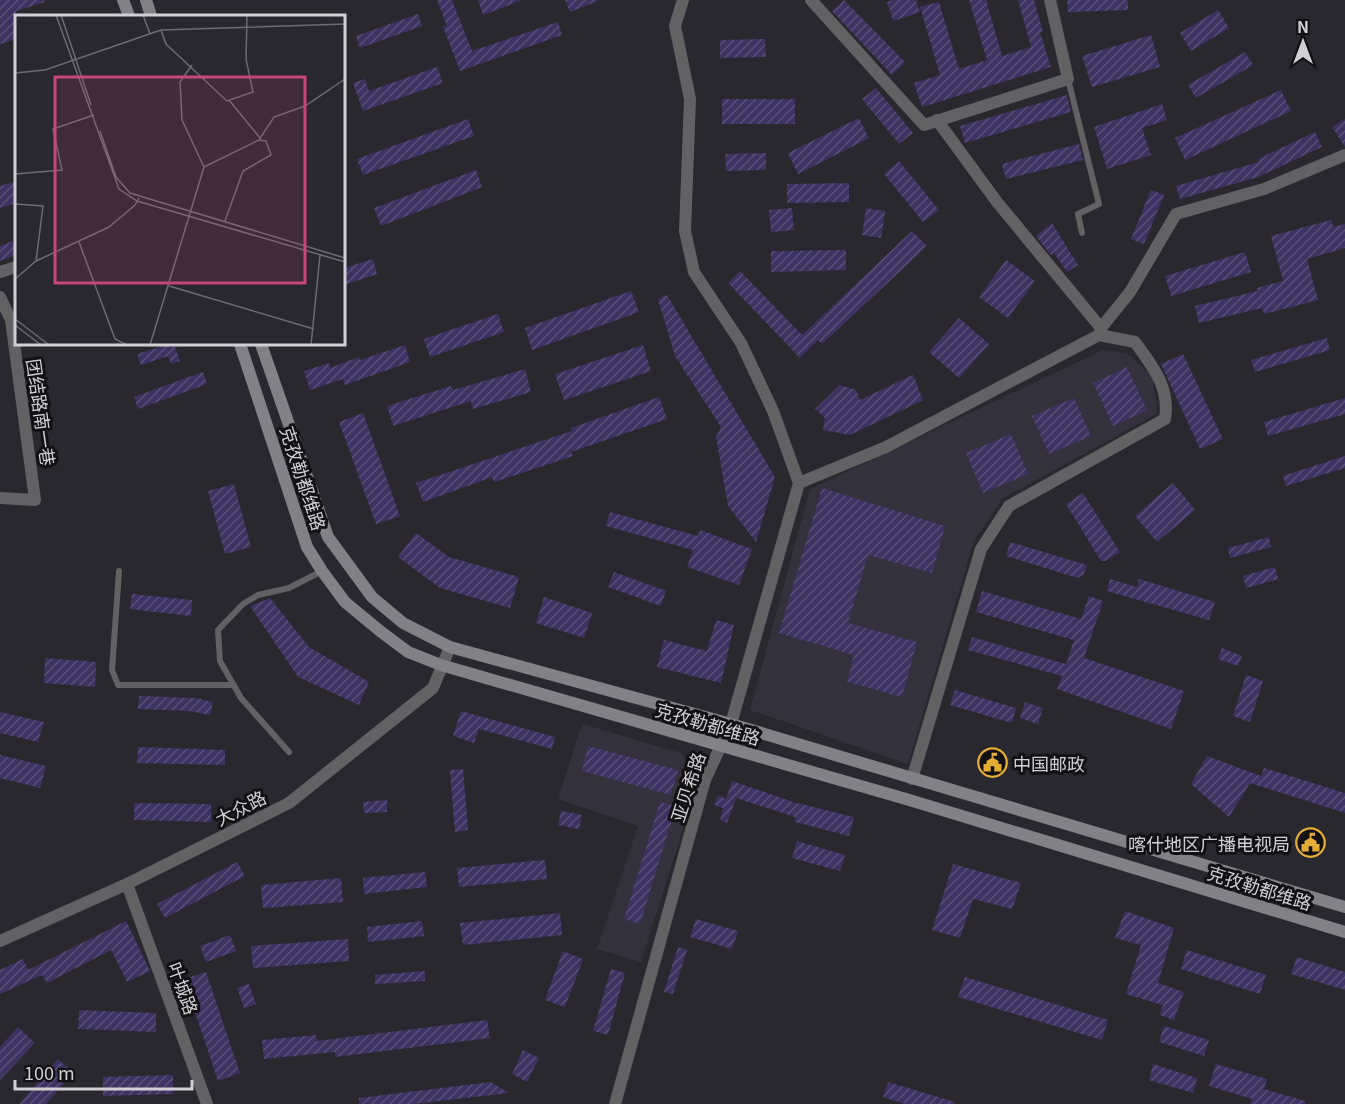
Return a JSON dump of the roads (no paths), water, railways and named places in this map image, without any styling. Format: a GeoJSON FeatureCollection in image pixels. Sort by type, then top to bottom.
{"type":"FeatureCollection","features":[{"type":"Feature","properties":{"kind":"main road"},"geometry":{"type":"LineString","coordinates":[[123,0],[129,15]]}},
{"type":"Feature","properties":{"kind":"main road"},"geometry":{"type":"LineString","coordinates":[[146,0],[151,15]]}},
{"type":"Feature","properties":{"kind":"main road","name":"克孜勒都维路"},"geometry":{"type":"LineString","coordinates":[[240,345],[307,547],[345,602],[408,652],[441,665],[720,745],[1345,932]]}},
{"type":"Feature","properties":{"kind":"main road","name":"克孜勒都维路"},"geometry":{"type":"LineString","coordinates":[[261,345],[328,537],[372,597],[403,623],[450,647],[731,724],[1345,907]]}},
{"type":"Feature","properties":{"kind":"street"},"geometry":{"type":"LineString","coordinates":[[683,0],[675,26],[690,99],[685,231],[694,272],[741,342],[773,411],[800,483],[885,447],[1100,331],[1130,292],[1176,214],[1264,189],[1345,155]]}},
{"type":"Feature","properties":{"kind":"street"},"geometry":{"type":"LineString","coordinates":[[811,0],[924,125],[1068,79],[1050,0]]}},
{"type":"Feature","properties":{"kind":"street"},"geometry":{"type":"LineString","coordinates":[[912,779],[981,549],[1009,506],[1165,419],[1167,404],[1161,378],[1135,342],[1100,331],[997,202],[937,120]]}},
{"type":"Feature","properties":{"kind":"street"},"geometry":{"type":"LineString","coordinates":[[0,272],[15,267]]}},
{"type":"Feature","properties":{"kind":"street","name":"团结路南一巷"},"geometry":{"type":"LineString","coordinates":[[0,297],[11,320],[35,500],[0,498]]}},
{"type":"Feature","properties":{"kind":"street","name":"亚贝希路"},"geometry":{"type":"LineString","coordinates":[[615,1104],[705,780],[731,724],[800,483]]}},
{"type":"Feature","properties":{"kind":"street","name":"大众路"},"geometry":{"type":"LineString","coordinates":[[0,941],[127,884],[289,803],[433,688],[450,647]]}},
{"type":"Feature","properties":{"kind":"street","name":"叶城路"},"geometry":{"type":"LineString","coordinates":[[127,884],[207,1104]]}},
{"type":"Feature","properties":{"kind":"lane"},"geometry":{"type":"LineString","coordinates":[[1068,79],[1099,204],[1078,214],[1082,233]]}},
{"type":"Feature","properties":{"kind":"lane"},"geometry":{"type":"LineString","coordinates":[[118,571],[112,670],[118,685],[234,685]]}},
{"type":"Feature","properties":{"kind":"lane"},"geometry":{"type":"LineString","coordinates":[[289,752],[241,698],[220,661],[218,630],[243,604],[258,596],[289,588],[322,571]]}},
{"type":"Feature","properties":{"kind":"place","name":"中国邮政"},"geometry":{"type":"Point","coordinates":[992,763]}},
{"type":"Feature","properties":{"kind":"place","name":"喀什地区广播电视局"},"geometry":{"type":"Point","coordinates":[1311,843]}}]}
